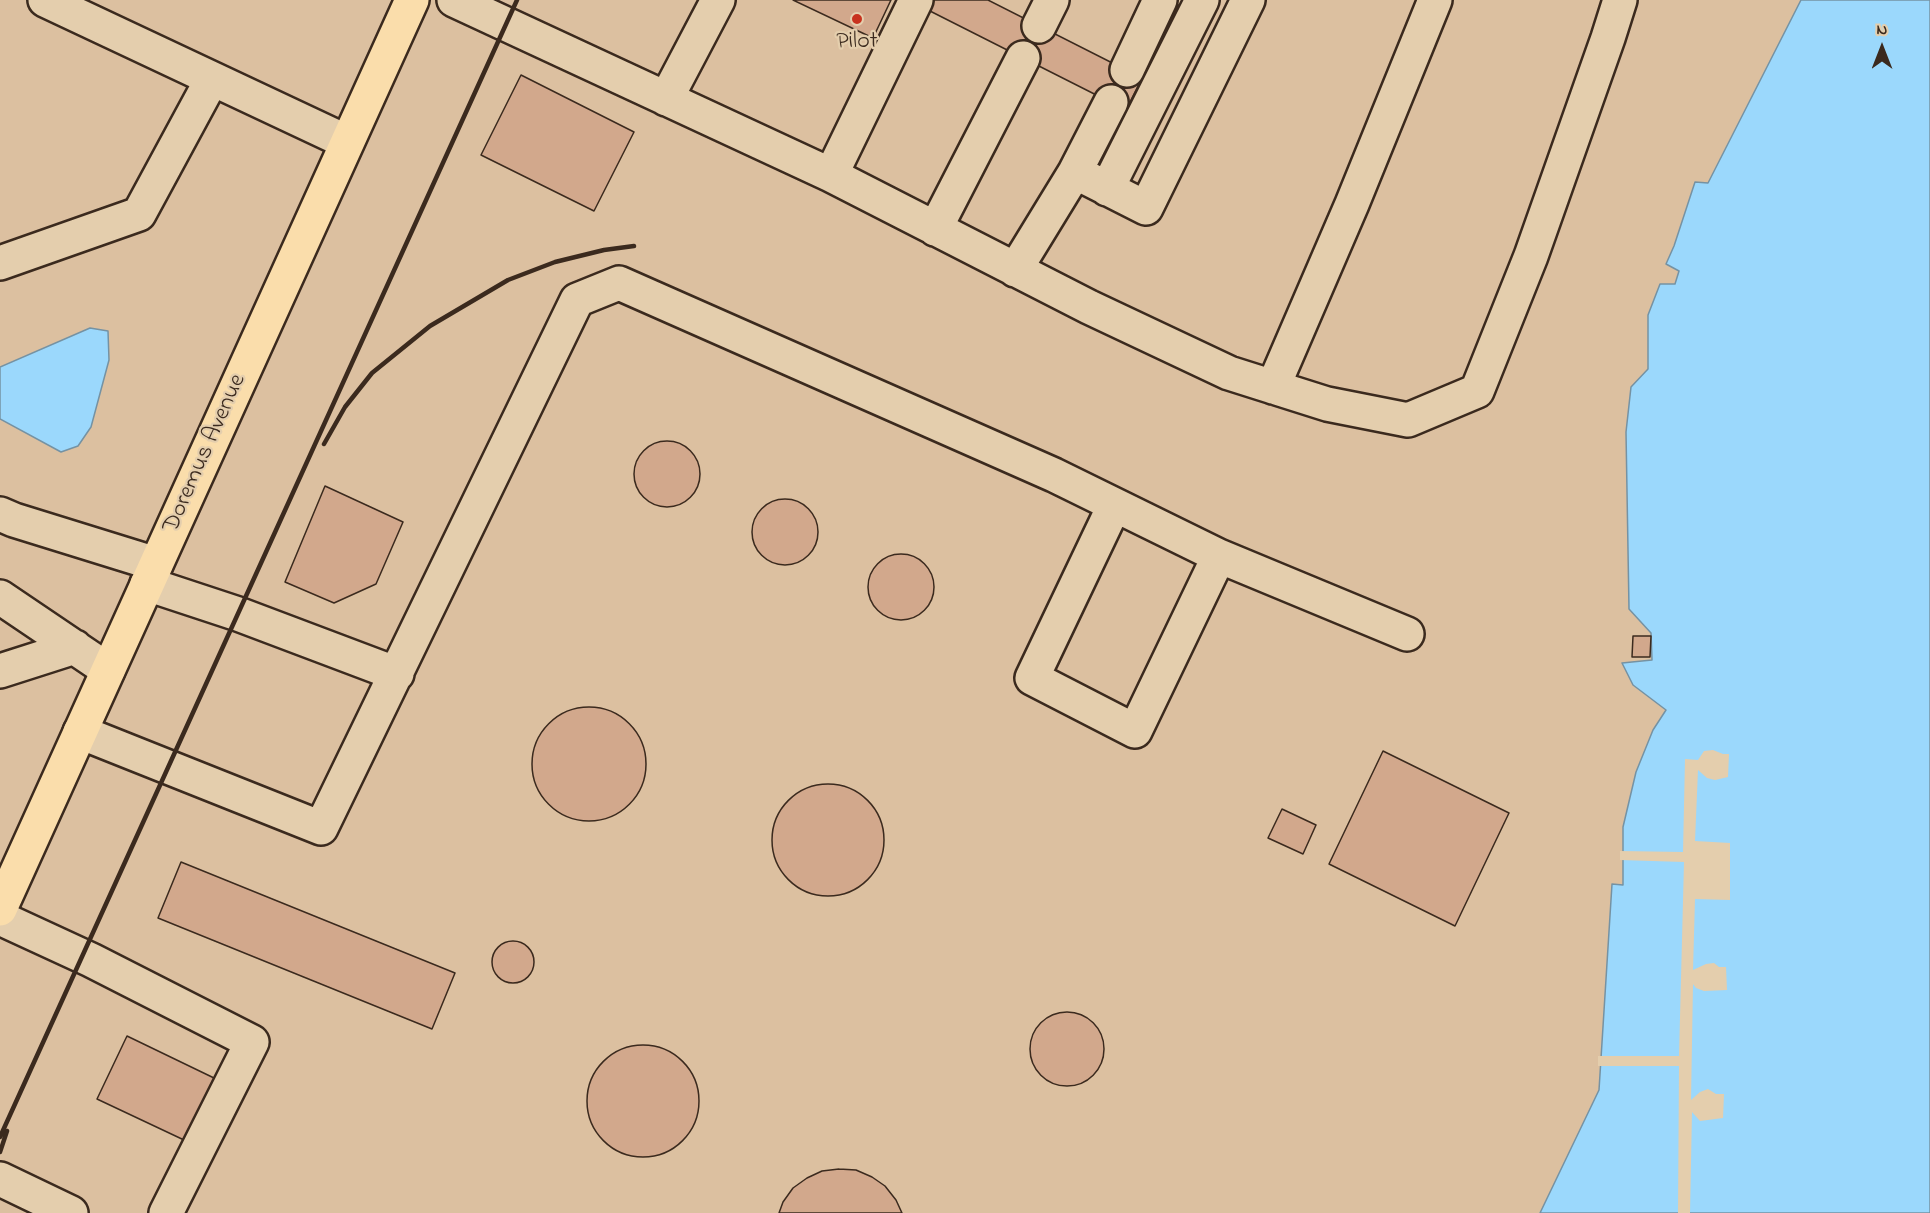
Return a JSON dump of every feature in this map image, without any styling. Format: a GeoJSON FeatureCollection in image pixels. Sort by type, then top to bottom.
{"type":"FeatureCollection","features":[{"type":"Feature","properties":{"kind":"main road","name":"Doremus Avenue"},"geometry":{"type":"LineString","coordinates":[[0,909],[412,0]]}},
{"type":"Feature","properties":{"kind":"lane"},"geometry":{"type":"LineString","coordinates":[[45,0],[347,142]]}},
{"type":"Feature","properties":{"kind":"lane"},"geometry":{"type":"LineString","coordinates":[[454,0],[831,175],[1089,307],[1229,373],[1327,404],[1408,420],[1477,391],[1531,256],[1620,0]]}},
{"type":"Feature","properties":{"kind":"lane"},"geometry":{"type":"LineString","coordinates":[[666,99],[718,0]]}},
{"type":"Feature","properties":{"kind":"lane"},"geometry":{"type":"LineString","coordinates":[[831,175],[916,0]]}},
{"type":"Feature","properties":{"kind":"lane"},"geometry":{"type":"LineString","coordinates":[[1127,70],[1160,0]]}},
{"type":"Feature","properties":{"kind":"lane"},"geometry":{"type":"LineString","coordinates":[[1107,189],[1202,0]]}},
{"type":"Feature","properties":{"kind":"lane"},"geometry":{"type":"LineString","coordinates":[[1075,172],[1146,208],[1248,0]]}},
{"type":"Feature","properties":{"kind":"lane"},"geometry":{"type":"LineString","coordinates":[[1273,387],[1352,204],[1435,0]]}},
{"type":"Feature","properties":{"kind":"lane"},"geometry":{"type":"LineString","coordinates":[[935,229],[1023,58]]}},
{"type":"Feature","properties":{"kind":"lane"},"geometry":{"type":"LineString","coordinates":[[0,263],[139,214],[212,79]]}},
{"type":"Feature","properties":{"kind":"lane"},"geometry":{"type":"LineString","coordinates":[[1015,270],[1075,172],[1111,102]]}},
{"type":"Feature","properties":{"kind":"lane"},"geometry":{"type":"LineString","coordinates":[[80,732],[321,828],[577,300],[618,283],[1054,476],[1219,556],[1407,634]]}},
{"type":"Feature","properties":{"kind":"lane"},"geometry":{"type":"LineString","coordinates":[[1114,506],[1032,678],[1135,731],[1219,556]]}},
{"type":"Feature","properties":{"kind":"lane"},"geometry":{"type":"LineString","coordinates":[[0,513],[152,574],[238,614],[397,674]]}},
{"type":"Feature","properties":{"kind":"lane"},"geometry":{"type":"LineString","coordinates":[[0,597],[108,670]]}},
{"type":"Feature","properties":{"kind":"lane"},"geometry":{"type":"LineString","coordinates":[[0,671],[75,647]]}},
{"type":"Feature","properties":{"kind":"lane"},"geometry":{"type":"LineString","coordinates":[[0,918],[91,960],[252,1042],[166,1213]]}},
{"type":"Feature","properties":{"kind":"lane"},"geometry":{"type":"LineString","coordinates":[[0,1179],[71,1213]]}},
{"type":"Feature","properties":{"kind":"shaded area"},"geometry":{"type":"Polygon","coordinates":[[[0,0],[1801,0],[1666,264],[1679,271],[1675,284],[1660,284],[1648,315],[1648,369],[1631,387],[1629,609],[1651,633],[1652,660],[1623,663],[1633,685],[1666,709],[1653,730],[1623,827],[1623,885],[1612,885],[1599,1090],[1540,1213],[0,1213],[0,0]]]}},
{"type":"Feature","properties":{"kind":"water"},"geometry":{"type":"Polygon","coordinates":[[[1801,0],[1930,0],[1930,1213],[1540,1213],[1599,1090],[1612,884],[1623,885],[1623,827],[1636,772],[1653,730],[1666,710],[1633,685],[1622,663],[1652,660],[1651,633],[1629,609],[1626,432],[1631,387],[1648,369],[1648,315],[1660,284],[1675,284],[1679,271],[1666,264],[1695,182],[1708,183],[1801,0]]]}},
{"type":"Feature","properties":{"kind":"water"},"geometry":{"type":"Polygon","coordinates":[[[90,328],[108,331],[109,360],[91,427],[78,446],[61,452],[0,419],[0,367],[90,328]]]}},
{"type":"Feature","properties":{"kind":"pier"},"geometry":{"type":"Polygon","coordinates":[[[1713,750],[1729,754],[1728,777],[1715,780],[1707,778],[1698,770],[1695,841],[1730,843],[1730,900],[1695,899],[1693,970],[1714,963],[1719,967],[1726,967],[1727,990],[1704,991],[1693,984],[1691,1100],[1700,1092],[1708,1089],[1716,1094],[1724,1094],[1723,1118],[1700,1121],[1692,1112],[1690,1213],[1678,1213],[1679,1066],[1598,1066],[1598,1056],[1679,1056],[1684,862],[1620,860],[1620,851],[1683,852],[1685,759],[1698,760],[1704,751],[1713,750]]]}},
{"type":"Feature","properties":{"kind":"building","name":"Pilot"},"geometry":{"type":"Polygon","coordinates":[[[793,0],[891,0],[873,38],[793,0]]]}},
{"type":"Feature","properties":{"kind":"building"},"geometry":{"type":"Polygon","coordinates":[[[931,0],[988,0],[1142,78],[1126,110],[926,9],[931,0]]]}},
{"type":"Feature","properties":{"kind":"building"},"geometry":{"type":"Polygon","coordinates":[[[521,75],[634,132],[594,211],[481,155],[521,75]]]}},
{"type":"Feature","properties":{"kind":"building"},"geometry":{"type":"Polygon","coordinates":[[[667,441],[680,443],[695,456],[700,474],[698,487],[685,502],[667,507],[654,505],[639,492],[634,474],[636,461],[649,446],[667,441]]]}},
{"type":"Feature","properties":{"kind":"building"},"geometry":{"type":"Polygon","coordinates":[[[325,486],[403,522],[376,584],[334,603],[285,582],[325,486]]]}},
{"type":"Feature","properties":{"kind":"building"},"geometry":{"type":"Polygon","coordinates":[[[779,499],[791,499],[803,504],[813,514],[818,532],[816,545],[803,560],[791,565],[779,565],[767,560],[757,550],[752,538],[752,526],[757,514],[767,504],[779,499]]]}},
{"type":"Feature","properties":{"kind":"building"},"geometry":{"type":"Polygon","coordinates":[[[894,554],[908,554],[920,559],[929,568],[934,587],[932,600],[925,611],[908,620],[894,620],[882,615],[873,606],[868,594],[868,580],[873,568],[882,559],[894,554]]]}},
{"type":"Feature","properties":{"kind":"building"},"geometry":{"type":"Polygon","coordinates":[[[1633,636],[1651,636],[1650,657],[1632,657],[1633,636]]]}},
{"type":"Feature","properties":{"kind":"building"},"geometry":{"type":"Polygon","coordinates":[[[589,707],[611,711],[629,724],[642,742],[646,764],[642,786],[629,804],[611,817],[589,821],[567,817],[549,804],[536,786],[532,764],[536,742],[549,724],[567,711],[589,707]]]}},
{"type":"Feature","properties":{"kind":"building"},"geometry":{"type":"Polygon","coordinates":[[[1383,751],[1509,813],[1455,926],[1329,864],[1383,751]]]}},
{"type":"Feature","properties":{"kind":"building"},"geometry":{"type":"Polygon","coordinates":[[[828,784],[849,788],[868,800],[880,819],[884,840],[880,861],[868,880],[849,892],[828,896],[807,892],[788,880],[776,861],[772,840],[776,819],[788,800],[807,788],[828,784]]]}},
{"type":"Feature","properties":{"kind":"building"},"geometry":{"type":"Polygon","coordinates":[[[1282,809],[1316,825],[1303,854],[1268,838],[1282,809]]]}},
{"type":"Feature","properties":{"kind":"building"},"geometry":{"type":"Polygon","coordinates":[[[181,862],[455,973],[432,1029],[158,918],[181,862]]]}},
{"type":"Feature","properties":{"kind":"building"},"geometry":{"type":"Polygon","coordinates":[[[513,941],[528,947],[534,962],[528,977],[513,983],[498,977],[492,962],[498,947],[513,941]]]}},
{"type":"Feature","properties":{"kind":"building"},"geometry":{"type":"Polygon","coordinates":[[[1067,1012],[1081,1015],[1093,1023],[1101,1035],[1104,1049],[1101,1063],[1093,1075],[1081,1083],[1067,1086],[1053,1083],[1041,1075],[1033,1063],[1030,1049],[1033,1035],[1041,1023],[1053,1015],[1067,1012]]]}},
{"type":"Feature","properties":{"kind":"building"},"geometry":{"type":"Polygon","coordinates":[[[127,1036],[214,1078],[184,1140],[97,1099],[127,1036]]]}},
{"type":"Feature","properties":{"kind":"building"},"geometry":{"type":"Polygon","coordinates":[[[643,1045],[665,1049],[683,1061],[695,1079],[699,1101],[695,1123],[683,1141],[665,1153],[643,1157],[621,1153],[603,1141],[591,1123],[587,1101],[591,1079],[603,1061],[621,1049],[643,1045]]]}},
{"type":"Feature","properties":{"kind":"building"},"geometry":{"type":"Polygon","coordinates":[[[856,1170],[885,1186],[896,1200],[902,1213],[779,1213],[783,1202],[793,1188],[822,1171],[856,1170]]]}},
{"type":"Feature","properties":{"kind":"railway"},"geometry":{"type":"LineString","coordinates":[[0,1137],[517,0]]}},
{"type":"Feature","properties":{"kind":"railway"},"geometry":{"type":"LineString","coordinates":[[324,444],[345,407],[372,373],[430,326],[508,280],[555,262],[604,250],[634,246]]}},
{"type":"Feature","properties":{"kind":"railway"},"geometry":{"type":"LineString","coordinates":[[0,1152],[7,1131]]}},
{"type":"Feature","properties":{"kind":"place","name":"Pilot"},"geometry":{"type":"Point","coordinates":[857,19]}}]}
